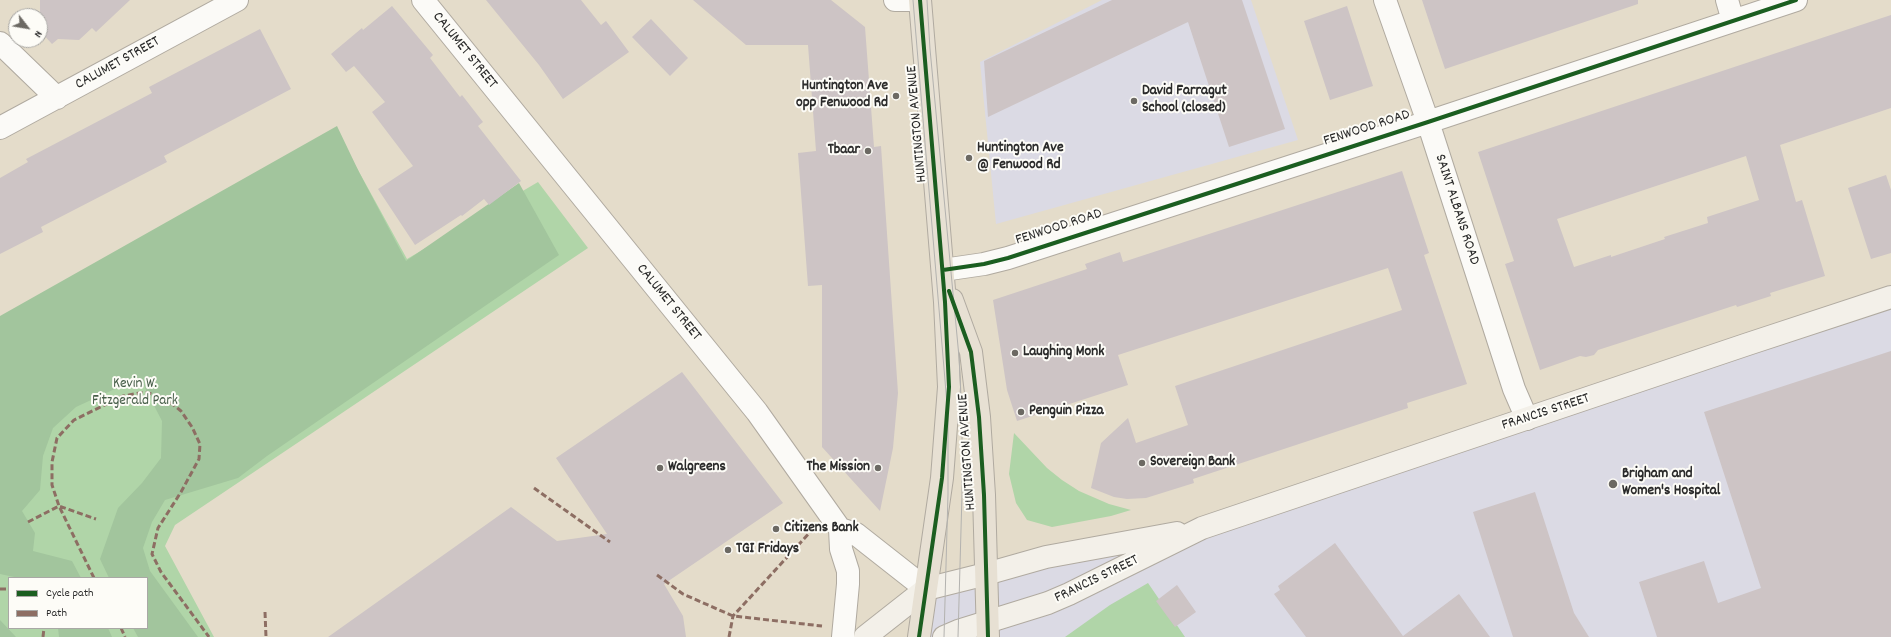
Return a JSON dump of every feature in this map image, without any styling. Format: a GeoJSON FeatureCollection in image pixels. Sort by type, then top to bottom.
{"type":"FeatureCollection","features":[{"type":"Feature","properties":{"kind":"main road","name":"HUNTINGTON AVENUE"},"geometry":{"type":"LineString","coordinates":[[919,637],[942,478],[949,403],[943,270],[920,0]]}},
{"type":"Feature","properties":{"kind":"main road","name":"HUNTINGTON AVENUE"},"geometry":{"type":"LineString","coordinates":[[943,270],[954,308],[971,352],[980,417],[988,630]]}},
{"type":"Feature","properties":{"kind":"main road","name":"FRANCIS STREET"},"geometry":{"type":"LineString","coordinates":[[944,637],[958,631],[988,630],[1069,594],[1202,528],[1891,297]]}},
{"type":"Feature","properties":{"kind":"main road","name":"FRANCIS STREET"},"geometry":{"type":"LineString","coordinates":[[926,589],[1060,553],[1202,528]]}},
{"type":"Feature","properties":{"kind":"main road"},"geometry":{"type":"LineString","coordinates":[[865,637],[926,589]]}},
{"type":"Feature","properties":{"kind":"street","name":"CALUMET STREET"},"geometry":{"type":"LineString","coordinates":[[0,128],[236,0]]}},
{"type":"Feature","properties":{"kind":"street","name":"CALUMET STREET"},"geometry":{"type":"LineString","coordinates":[[423,0],[757,412],[840,530]]}},
{"type":"Feature","properties":{"kind":"street"},"geometry":{"type":"LineString","coordinates":[[895,0],[920,0]]}},
{"type":"Feature","properties":{"kind":"street","name":"SAINT ALBANS ROAD"},"geometry":{"type":"LineString","coordinates":[[1386,0],[1428,122],[1514,389],[1527,419]]}},
{"type":"Feature","properties":{"kind":"street"},"geometry":{"type":"LineString","coordinates":[[1727,0],[1733,21]]}},
{"type":"Feature","properties":{"kind":"street","name":"FENWOOD ROAD"},"geometry":{"type":"LineString","coordinates":[[943,270],[984,264],[1008,258],[1428,122],[1796,0]]}},
{"type":"Feature","properties":{"kind":"street"},"geometry":{"type":"LineString","coordinates":[[0,43],[57,98]]}},
{"type":"Feature","properties":{"kind":"street"},"geometry":{"type":"LineString","coordinates":[[843,637],[848,571],[841,549],[840,530],[856,534],[926,589]]}},
{"type":"Feature","properties":{"kind":"shaded area","name":"David Farragut School (closed)"},"geometry":{"type":"Polygon","coordinates":[[[1102,0],[1251,0],[1298,140],[996,224],[980,62],[1102,0]]]}},
{"type":"Feature","properties":{"kind":"shaded area","name":"Brigham and Women's Hospital"},"geometry":{"type":"Polygon","coordinates":[[[1891,297],[1891,637],[919,637],[926,589],[1202,528],[1891,297]]]}},
{"type":"Feature","properties":{"kind":"green space","name":"Kevin W. Fitzgerald Park"},"geometry":{"type":"Polygon","coordinates":[[[337,126],[359,172],[406,261],[519,183],[559,255],[267,456],[238,478],[165,500],[152,522],[143,548],[150,571],[198,637],[138,637],[134,629],[148,629],[148,577],[109,577],[100,559],[118,508],[142,483],[161,458],[162,421],[143,384],[117,388],[76,407],[53,428],[43,456],[40,490],[22,511],[35,533],[33,551],[72,561],[80,577],[14,577],[0,574],[0,316],[337,126]]]}},
{"type":"Feature","properties":{"kind":"green space","name":"Kevin W. Fitzgerald Park"},"geometry":{"type":"Polygon","coordinates":[[[336,130],[407,259],[538,182],[588,248],[175,525],[165,546],[214,637],[0,637],[0,317],[336,130]]]}},
{"type":"Feature","properties":{"kind":"green space"},"geometry":{"type":"Polygon","coordinates":[[[1014,433],[1047,468],[1062,480],[1079,491],[1109,504],[1131,510],[1111,516],[1052,527],[1027,520],[1016,503],[1009,474],[1014,433]]]}},
{"type":"Feature","properties":{"kind":"green space"},"geometry":{"type":"Polygon","coordinates":[[[1148,583],[1185,637],[1065,637],[1110,605],[1148,583]]]}},
{"type":"Feature","properties":{"kind":"green space"},"geometry":{"type":"Polygon","coordinates":[[[0,620],[16,637],[0,637],[0,620]]]}},
{"type":"Feature","properties":{"kind":"green space"},"geometry":{"type":"Polygon","coordinates":[[[58,629],[108,629],[112,637],[59,637],[58,629]]]}},
{"type":"Feature","properties":{"kind":"building"},"geometry":{"type":"Polygon","coordinates":[[[40,0],[130,0],[96,32],[92,28],[79,40],[58,39],[52,44],[48,40],[48,8],[40,8],[40,0]]]}},
{"type":"Feature","properties":{"kind":"building"},"geometry":{"type":"Polygon","coordinates":[[[486,0],[581,0],[601,25],[606,21],[629,52],[563,99],[539,65],[486,0]]]}},
{"type":"Feature","properties":{"kind":"building"},"geometry":{"type":"Polygon","coordinates":[[[693,0],[831,0],[865,27],[874,147],[881,146],[898,393],[893,448],[880,511],[822,447],[822,285],[808,286],[798,153],[816,151],[808,45],[746,45],[693,0]]]}},
{"type":"Feature","properties":{"kind":"building"},"geometry":{"type":"Polygon","coordinates":[[[1112,0],[1242,0],[1285,129],[1229,147],[1188,22],[988,117],[984,61],[1112,0]]]}},
{"type":"Feature","properties":{"kind":"building"},"geometry":{"type":"Polygon","coordinates":[[[1422,0],[1638,0],[1638,4],[1445,69],[1422,0]]]}},
{"type":"Feature","properties":{"kind":"building"},"geometry":{"type":"Polygon","coordinates":[[[392,6],[433,55],[430,58],[460,97],[462,95],[483,122],[478,126],[521,181],[489,205],[484,199],[462,216],[461,215],[415,245],[378,189],[413,166],[372,112],[385,102],[354,66],[346,72],[331,54],[362,28],[363,30],[392,6]]]}},
{"type":"Feature","properties":{"kind":"building"},"geometry":{"type":"Polygon","coordinates":[[[1347,6],[1373,86],[1330,100],[1304,21],[1347,6]]]}},
{"type":"Feature","properties":{"kind":"building"},"geometry":{"type":"Polygon","coordinates":[[[1891,15],[1891,108],[1780,145],[1796,202],[1802,200],[1825,276],[1770,293],[1771,296],[1737,307],[1736,305],[1598,350],[1594,355],[1586,357],[1580,356],[1540,370],[1505,264],[1514,261],[1478,152],[1891,15]],[[1746,156],[1557,219],[1574,267],[1611,255],[1611,257],[1665,239],[1664,237],[1708,223],[1707,217],[1759,200],[1746,156]]]}},
{"type":"Feature","properties":{"kind":"building"},"geometry":{"type":"Polygon","coordinates":[[[651,19],[688,58],[670,76],[632,37],[651,19]]]}},
{"type":"Feature","properties":{"kind":"building"},"geometry":{"type":"Polygon","coordinates":[[[260,29],[291,89],[164,156],[167,162],[41,227],[43,232],[0,254],[0,178],[28,162],[26,159],[152,93],[149,87],[260,29]]]}},
{"type":"Feature","properties":{"kind":"building"},"geometry":{"type":"Polygon","coordinates":[[[1402,171],[1429,253],[1424,255],[1467,384],[1407,403],[1408,408],[1193,479],[1194,483],[1146,498],[1127,499],[1114,497],[1091,488],[1101,443],[1128,418],[1136,443],[1188,425],[1175,386],[1402,310],[1388,268],[1118,355],[1128,385],[1017,421],[1007,390],[993,300],[1087,269],[1085,264],[1120,252],[1123,262],[1402,171]]]}},
{"type":"Feature","properties":{"kind":"building"},"geometry":{"type":"Polygon","coordinates":[[[1886,175],[1891,190],[1891,253],[1871,259],[1848,188],[1886,175]]]}},
{"type":"Feature","properties":{"kind":"building"},"geometry":{"type":"Polygon","coordinates":[[[1891,351],[1891,637],[1657,637],[1639,582],[1704,561],[1718,603],[1761,588],[1704,412],[1891,351]]]}},
{"type":"Feature","properties":{"kind":"building"},"geometry":{"type":"Polygon","coordinates":[[[682,372],[783,503],[664,584],[683,616],[686,637],[328,637],[511,507],[557,541],[607,534],[556,458],[682,372]]]}},
{"type":"Feature","properties":{"kind":"building"},"geometry":{"type":"Polygon","coordinates":[[[1535,492],[1574,613],[1589,637],[1513,637],[1473,512],[1535,492]]]}},
{"type":"Feature","properties":{"kind":"building"},"geometry":{"type":"Polygon","coordinates":[[[1335,543],[1403,636],[1459,594],[1490,637],[1306,637],[1274,594],[1280,590],[1278,586],[1335,543]]]}},
{"type":"Feature","properties":{"kind":"building"},"geometry":{"type":"Polygon","coordinates":[[[1177,585],[1196,612],[1175,627],[1156,601],[1177,585]]]}},
{"type":"Feature","properties":{"kind":"tram line"},"geometry":{"type":"LineString","coordinates":[[913,0],[948,416],[948,494],[944,637]]}},
{"type":"Feature","properties":{"kind":"tram line"},"geometry":{"type":"LineString","coordinates":[[927,0],[930,49],[959,357],[962,415],[962,494],[958,637]]}},
{"type":"Feature","properties":{"kind":"marked path"},"geometry":{"type":"LineString","coordinates":[[94,577],[59,506],[52,485],[52,462],[57,438],[74,420],[123,396],[145,392],[165,398],[181,411],[192,427],[200,444],[199,459],[181,492],[158,528],[152,554],[161,572],[209,637]]}},
{"type":"Feature","properties":{"kind":"marked path"},"geometry":{"type":"LineString","coordinates":[[534,488],[610,542]]}},
{"type":"Feature","properties":{"kind":"marked path"},"geometry":{"type":"LineString","coordinates":[[28,522],[59,506],[96,519]]}},
{"type":"Feature","properties":{"kind":"marked path"},"geometry":{"type":"LineString","coordinates":[[729,637],[733,616],[813,529]]}},
{"type":"Feature","properties":{"kind":"marked path"},"geometry":{"type":"LineString","coordinates":[[657,575],[683,594],[733,616],[822,626]]}},
{"type":"Feature","properties":{"kind":"marked path"},"geometry":{"type":"LineString","coordinates":[[0,589],[8,589]]}},
{"type":"Feature","properties":{"kind":"marked path"},"geometry":{"type":"LineString","coordinates":[[265,612],[266,637]]}},
{"type":"Feature","properties":{"kind":"marked path"},"geometry":{"type":"LineString","coordinates":[[43,637],[44,629]]}},
{"type":"Feature","properties":{"kind":"marked path"},"geometry":{"type":"LineString","coordinates":[[121,629],[125,637]]}},
{"type":"Feature","properties":{"kind":"cycle path"},"geometry":{"type":"LineString","coordinates":[[919,637],[942,478],[949,387],[945,302],[920,0]]}},
{"type":"Feature","properties":{"kind":"cycle path"},"geometry":{"type":"LineString","coordinates":[[943,270],[984,264],[1008,258],[1428,122],[1796,0]]}},
{"type":"Feature","properties":{"kind":"cycle path"},"geometry":{"type":"LineString","coordinates":[[949,291],[971,352],[979,417],[984,495],[988,637]]}},
{"type":"Feature","properties":{"kind":"place","name":"Huntington Ave opp Fenwood Rd"},"geometry":{"type":"Point","coordinates":[896,96]}},
{"type":"Feature","properties":{"kind":"place","name":"David Farragut School (closed)"},"geometry":{"type":"Point","coordinates":[1134,101]}},
{"type":"Feature","properties":{"kind":"place","name":"Tbaar"},"geometry":{"type":"Point","coordinates":[868,151]}},
{"type":"Feature","properties":{"kind":"place","name":"Huntington Ave @ Fenwood Rd"},"geometry":{"type":"Point","coordinates":[969,158]}},
{"type":"Feature","properties":{"kind":"place","name":"Laughing Monk"},"geometry":{"type":"Point","coordinates":[1015,353]}},
{"type":"Feature","properties":{"kind":"place","name":"Penguin Pizza"},"geometry":{"type":"Point","coordinates":[1021,412]}},
{"type":"Feature","properties":{"kind":"place","name":"Sovereign Bank"},"geometry":{"type":"Point","coordinates":[1142,463]}},
{"type":"Feature","properties":{"kind":"place","name":"Walgreens"},"geometry":{"type":"Point","coordinates":[660,468]}},
{"type":"Feature","properties":{"kind":"place","name":"The Mission"},"geometry":{"type":"Point","coordinates":[878,468]}},
{"type":"Feature","properties":{"kind":"place","name":"Brigham and Women's Hospital"},"geometry":{"type":"Point","coordinates":[1613,484]}},
{"type":"Feature","properties":{"kind":"place","name":"Citizens Bank"},"geometry":{"type":"Point","coordinates":[776,529]}},
{"type":"Feature","properties":{"kind":"place","name":"TGI Fridays"},"geometry":{"type":"Point","coordinates":[728,550]}}]}
